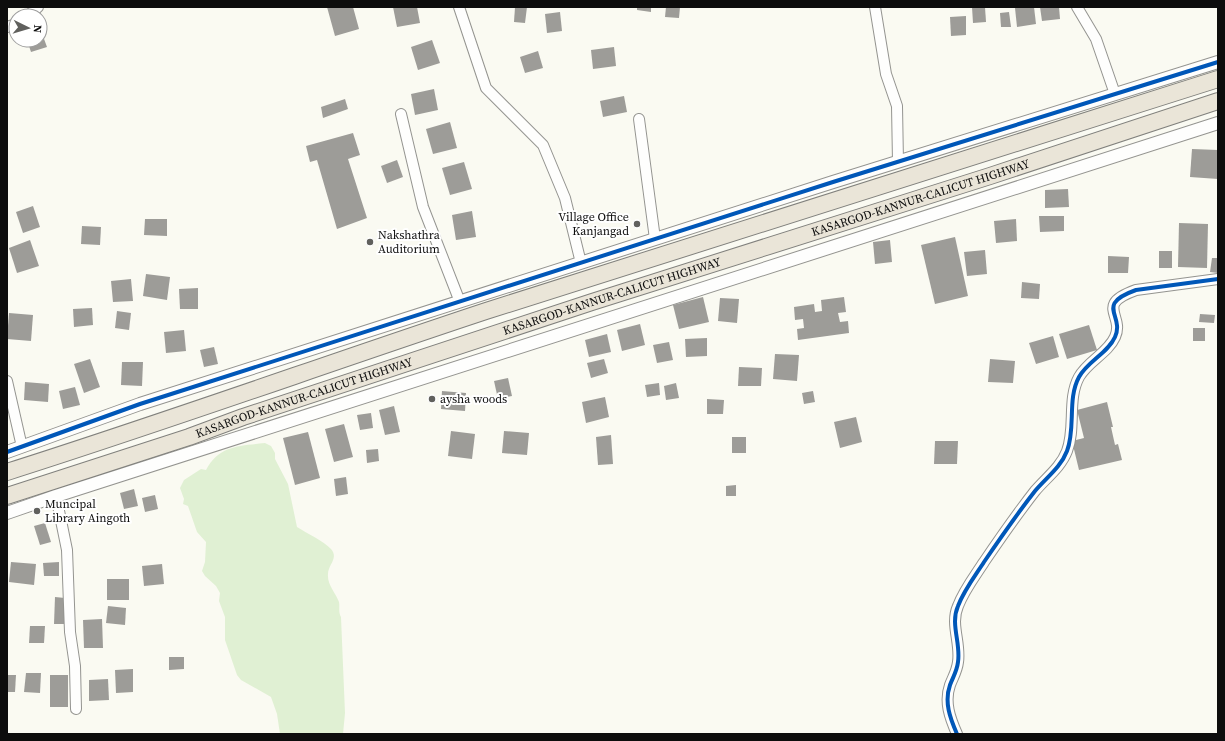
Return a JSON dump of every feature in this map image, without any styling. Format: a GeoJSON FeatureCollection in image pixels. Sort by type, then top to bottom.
{"type":"FeatureCollection","features":[{"type":"Feature","properties":{"kind":"highway","name":"KASARGOD-KANNUR-CALICUT HIGHWAY"},"geometry":{"type":"LineString","coordinates":[[7,472],[475,315],[762,222],[1218,78]]}},
{"type":"Feature","properties":{"kind":"highway","name":"KASARGOD-KANNUR-CALICUT HIGHWAY"},"geometry":{"type":"LineString","coordinates":[[7,496],[189,437],[243,417],[592,302],[1218,102]]}},
{"type":"Feature","properties":{"kind":"street"},"geometry":{"type":"LineString","coordinates":[[459,7],[486,88],[543,145],[565,198],[581,263]]}},
{"type":"Feature","properties":{"kind":"street"},"geometry":{"type":"LineString","coordinates":[[875,7],[886,74],[897,106],[898,162]]}},
{"type":"Feature","properties":{"kind":"street"},"geometry":{"type":"LineString","coordinates":[[1077,7],[1096,39],[1115,94]]}},
{"type":"Feature","properties":{"kind":"street"},"geometry":{"type":"LineString","coordinates":[[7,452],[140,404],[654,239],[1218,62]]}},
{"type":"Feature","properties":{"kind":"street"},"geometry":{"type":"LineString","coordinates":[[402,114],[423,207],[460,302]]}},
{"type":"Feature","properties":{"kind":"street"},"geometry":{"type":"LineString","coordinates":[[639,119],[654,239]]}},
{"type":"Feature","properties":{"kind":"street"},"geometry":{"type":"LineString","coordinates":[[7,513],[1218,122]]}},
{"type":"Feature","properties":{"kind":"street"},"geometry":{"type":"LineString","coordinates":[[957,734],[952,722],[947,700],[958,661],[957,635],[954,623],[957,606],[967,586],[1010,521],[1045,479],[1061,463],[1069,443],[1075,391],[1079,378],[1088,365],[1111,344],[1116,336],[1117,328],[1113,306],[1115,302],[1126,294],[1136,290],[1218,279]]}},
{"type":"Feature","properties":{"kind":"street"},"geometry":{"type":"LineString","coordinates":[[7,381],[22,447]]}},
{"type":"Feature","properties":{"kind":"street"},"geometry":{"type":"LineString","coordinates":[[56,496],[67,550],[70,632],[75,666],[76,709]]}},
{"type":"Feature","properties":{"kind":"green space"},"geometry":{"type":"Polygon","coordinates":[[[265,443],[271,446],[275,453],[275,459],[288,484],[297,527],[331,549],[334,555],[328,571],[328,578],[339,602],[341,617],[345,713],[343,734],[280,734],[277,714],[271,697],[241,680],[237,675],[225,640],[225,617],[219,601],[220,593],[216,586],[205,576],[202,571],[205,562],[206,542],[197,532],[188,506],[183,504],[184,499],[180,488],[184,480],[201,469],[206,470],[211,462],[224,451],[239,446],[265,443]]]}},
{"type":"Feature","properties":{"kind":"building"},"geometry":{"type":"Polygon","coordinates":[[[327,7],[353,7],[359,29],[335,36],[327,7]]]}},
{"type":"Feature","properties":{"kind":"building"},"geometry":{"type":"Polygon","coordinates":[[[393,7],[417,7],[420,23],[397,27],[393,7]]]}},
{"type":"Feature","properties":{"kind":"building"},"geometry":{"type":"Polygon","coordinates":[[[515,7],[527,7],[525,23],[514,22],[515,7]]]}},
{"type":"Feature","properties":{"kind":"building"},"geometry":{"type":"Polygon","coordinates":[[[637,7],[651,7],[651,12],[637,10],[637,7]]]}},
{"type":"Feature","properties":{"kind":"building"},"geometry":{"type":"Polygon","coordinates":[[[666,7],[680,7],[679,18],[665,17],[666,7]]]}},
{"type":"Feature","properties":{"kind":"building"},"geometry":{"type":"Polygon","coordinates":[[[972,7],[985,7],[986,22],[973,23],[972,7]]]}},
{"type":"Feature","properties":{"kind":"building"},"geometry":{"type":"Polygon","coordinates":[[[1034,7],[1036,24],[1017,27],[1015,8],[1034,7]]]}},
{"type":"Feature","properties":{"kind":"building"},"geometry":{"type":"Polygon","coordinates":[[[1040,7],[1059,7],[1060,19],[1042,21],[1040,7]]]}},
{"type":"Feature","properties":{"kind":"building"},"geometry":{"type":"Polygon","coordinates":[[[560,12],[562,31],[547,33],[545,14],[560,12]]]}},
{"type":"Feature","properties":{"kind":"building"},"geometry":{"type":"Polygon","coordinates":[[[1009,12],[1011,27],[1001,27],[1000,13],[1009,12]]]}},
{"type":"Feature","properties":{"kind":"building"},"geometry":{"type":"Polygon","coordinates":[[[966,16],[966,35],[951,36],[950,17],[966,16]]]}},
{"type":"Feature","properties":{"kind":"building"},"geometry":{"type":"Polygon","coordinates":[[[432,40],[440,63],[418,70],[411,47],[432,40]]]}},
{"type":"Feature","properties":{"kind":"building"},"geometry":{"type":"Polygon","coordinates":[[[614,47],[616,66],[593,69],[591,50],[614,47]]]}},
{"type":"Feature","properties":{"kind":"building"},"geometry":{"type":"Polygon","coordinates":[[[30,48],[44,48],[31,52],[30,48]]]}},
{"type":"Feature","properties":{"kind":"building"},"geometry":{"type":"Polygon","coordinates":[[[538,51],[543,68],[525,73],[520,57],[538,51]]]}},
{"type":"Feature","properties":{"kind":"building"},"geometry":{"type":"Polygon","coordinates":[[[434,89],[438,110],[415,115],[411,94],[434,89]]]}},
{"type":"Feature","properties":{"kind":"building"},"geometry":{"type":"Polygon","coordinates":[[[624,96],[627,112],[603,117],[600,101],[624,96]]]}},
{"type":"Feature","properties":{"kind":"building"},"geometry":{"type":"Polygon","coordinates":[[[345,99],[348,109],[323,118],[321,107],[345,99]]]}},
{"type":"Feature","properties":{"kind":"building"},"geometry":{"type":"Polygon","coordinates":[[[450,122],[457,148],[433,154],[426,129],[450,122]]]}},
{"type":"Feature","properties":{"kind":"building"},"geometry":{"type":"Polygon","coordinates":[[[353,133],[360,155],[348,159],[367,218],[337,229],[317,160],[310,162],[306,146],[353,133]]]}},
{"type":"Feature","properties":{"kind":"building"},"geometry":{"type":"Polygon","coordinates":[[[1192,149],[1218,150],[1218,179],[1190,177],[1192,149]]]}},
{"type":"Feature","properties":{"kind":"building"},"geometry":{"type":"Polygon","coordinates":[[[397,160],[403,177],[387,183],[381,166],[397,160]]]}},
{"type":"Feature","properties":{"kind":"building"},"geometry":{"type":"Polygon","coordinates":[[[464,162],[472,189],[450,195],[442,168],[464,162]]]}},
{"type":"Feature","properties":{"kind":"building"},"geometry":{"type":"Polygon","coordinates":[[[1068,189],[1069,207],[1045,208],[1045,190],[1068,189]]]}},
{"type":"Feature","properties":{"kind":"building"},"geometry":{"type":"Polygon","coordinates":[[[33,206],[40,227],[23,233],[16,212],[33,206]]]}},
{"type":"Feature","properties":{"kind":"building"},"geometry":{"type":"Polygon","coordinates":[[[472,211],[476,237],[456,240],[452,215],[472,211]]]}},
{"type":"Feature","properties":{"kind":"building"},"geometry":{"type":"Polygon","coordinates":[[[1039,216],[1064,216],[1064,231],[1040,232],[1039,216]]]}},
{"type":"Feature","properties":{"kind":"building"},"geometry":{"type":"Polygon","coordinates":[[[145,219],[167,219],[167,236],[144,235],[145,219]]]}},
{"type":"Feature","properties":{"kind":"building"},"geometry":{"type":"Polygon","coordinates":[[[1016,219],[1017,241],[996,243],[994,221],[1016,219]]]}},
{"type":"Feature","properties":{"kind":"building"},"geometry":{"type":"Polygon","coordinates":[[[1179,223],[1208,224],[1207,268],[1178,267],[1179,223]]]}},
{"type":"Feature","properties":{"kind":"building"},"geometry":{"type":"Polygon","coordinates":[[[82,226],[101,227],[100,245],[81,244],[82,226]]]}},
{"type":"Feature","properties":{"kind":"building"},"geometry":{"type":"Polygon","coordinates":[[[955,237],[968,296],[935,304],[921,245],[955,237]]]}},
{"type":"Feature","properties":{"kind":"building"},"geometry":{"type":"Polygon","coordinates":[[[30,240],[39,266],[17,273],[9,248],[30,240]]]}},
{"type":"Feature","properties":{"kind":"building"},"geometry":{"type":"Polygon","coordinates":[[[890,240],[892,262],[875,264],[873,242],[890,240]]]}},
{"type":"Feature","properties":{"kind":"building"},"geometry":{"type":"Polygon","coordinates":[[[985,250],[987,274],[967,276],[964,252],[985,250]]]}},
{"type":"Feature","properties":{"kind":"building"},"geometry":{"type":"Polygon","coordinates":[[[1159,251],[1172,251],[1172,268],[1159,268],[1159,251]]]}},
{"type":"Feature","properties":{"kind":"building"},"geometry":{"type":"Polygon","coordinates":[[[1108,256],[1129,257],[1128,273],[1108,273],[1108,256]]]}},
{"type":"Feature","properties":{"kind":"building"},"geometry":{"type":"Polygon","coordinates":[[[1212,258],[1218,258],[1218,273],[1210,272],[1212,258]]]}},
{"type":"Feature","properties":{"kind":"building"},"geometry":{"type":"Polygon","coordinates":[[[146,274],[170,277],[167,300],[143,296],[146,274]]]}},
{"type":"Feature","properties":{"kind":"building"},"geometry":{"type":"Polygon","coordinates":[[[131,279],[133,301],[113,302],[111,281],[131,279]]]}},
{"type":"Feature","properties":{"kind":"building"},"geometry":{"type":"Polygon","coordinates":[[[1022,282],[1040,284],[1039,299],[1021,298],[1022,282]]]}},
{"type":"Feature","properties":{"kind":"building"},"geometry":{"type":"Polygon","coordinates":[[[198,288],[198,309],[180,309],[179,289],[198,288]]]}},
{"type":"Feature","properties":{"kind":"building"},"geometry":{"type":"Polygon","coordinates":[[[703,297],[709,322],[679,329],[673,305],[703,297]]]}},
{"type":"Feature","properties":{"kind":"building"},"geometry":{"type":"Polygon","coordinates":[[[844,297],[846,312],[838,313],[840,322],[848,321],[849,333],[798,340],[797,329],[804,328],[803,319],[795,320],[794,307],[814,304],[815,312],[822,311],[821,300],[844,297]]]}},
{"type":"Feature","properties":{"kind":"building"},"geometry":{"type":"Polygon","coordinates":[[[720,298],[739,299],[737,323],[718,321],[720,298]]]}},
{"type":"Feature","properties":{"kind":"building"},"geometry":{"type":"Polygon","coordinates":[[[92,308],[93,325],[74,327],[73,309],[92,308]]]}},
{"type":"Feature","properties":{"kind":"building"},"geometry":{"type":"Polygon","coordinates":[[[117,311],[131,313],[129,330],[115,328],[117,311]]]}},
{"type":"Feature","properties":{"kind":"building"},"geometry":{"type":"Polygon","coordinates":[[[9,313],[33,315],[31,341],[7,339],[9,313]]]}},
{"type":"Feature","properties":{"kind":"building"},"geometry":{"type":"Polygon","coordinates":[[[1200,314],[1215,315],[1214,323],[1199,322],[1200,314]]]}},
{"type":"Feature","properties":{"kind":"building"},"geometry":{"type":"Polygon","coordinates":[[[640,324],[645,345],[622,351],[617,330],[640,324]]]}},
{"type":"Feature","properties":{"kind":"building"},"geometry":{"type":"Polygon","coordinates":[[[1089,325],[1097,350],[1067,359],[1059,334],[1089,325]]]}},
{"type":"Feature","properties":{"kind":"building"},"geometry":{"type":"Polygon","coordinates":[[[1193,328],[1205,328],[1205,341],[1193,341],[1193,328]]]}},
{"type":"Feature","properties":{"kind":"building"},"geometry":{"type":"Polygon","coordinates":[[[184,330],[186,351],[166,353],[164,332],[184,330]]]}},
{"type":"Feature","properties":{"kind":"building"},"geometry":{"type":"Polygon","coordinates":[[[607,334],[611,352],[589,357],[585,340],[607,334]]]}},
{"type":"Feature","properties":{"kind":"building"},"geometry":{"type":"Polygon","coordinates":[[[1053,336],[1059,357],[1036,364],[1029,343],[1053,336]]]}},
{"type":"Feature","properties":{"kind":"building"},"geometry":{"type":"Polygon","coordinates":[[[707,338],[707,356],[686,357],[685,339],[707,338]]]}},
{"type":"Feature","properties":{"kind":"building"},"geometry":{"type":"Polygon","coordinates":[[[669,342],[673,360],[657,363],[653,345],[669,342]]]}},
{"type":"Feature","properties":{"kind":"building"},"geometry":{"type":"Polygon","coordinates":[[[214,347],[218,364],[204,367],[200,350],[214,347]]]}},
{"type":"Feature","properties":{"kind":"building"},"geometry":{"type":"Polygon","coordinates":[[[775,354],[799,355],[797,381],[773,379],[775,354]]]}},
{"type":"Feature","properties":{"kind":"building"},"geometry":{"type":"Polygon","coordinates":[[[90,359],[100,387],[84,393],[74,364],[90,359]]]}},
{"type":"Feature","properties":{"kind":"building"},"geometry":{"type":"Polygon","coordinates":[[[604,359],[608,373],[591,378],[587,363],[604,359]]]}},
{"type":"Feature","properties":{"kind":"building"},"geometry":{"type":"Polygon","coordinates":[[[990,359],[1015,361],[1013,383],[988,382],[990,359]]]}},
{"type":"Feature","properties":{"kind":"building"},"geometry":{"type":"Polygon","coordinates":[[[122,362],[143,362],[142,386],[121,385],[122,362]]]}},
{"type":"Feature","properties":{"kind":"building"},"geometry":{"type":"Polygon","coordinates":[[[739,367],[762,368],[761,386],[738,386],[739,367]]]}},
{"type":"Feature","properties":{"kind":"building"},"geometry":{"type":"Polygon","coordinates":[[[508,378],[512,396],[498,399],[494,381],[508,378]]]}},
{"type":"Feature","properties":{"kind":"building"},"geometry":{"type":"Polygon","coordinates":[[[25,382],[49,384],[48,402],[24,400],[25,382]]]}},
{"type":"Feature","properties":{"kind":"building"},"geometry":{"type":"Polygon","coordinates":[[[659,383],[660,395],[647,397],[645,385],[659,383]]]}},
{"type":"Feature","properties":{"kind":"building"},"geometry":{"type":"Polygon","coordinates":[[[676,383],[679,398],[666,400],[664,386],[676,383]]]}},
{"type":"Feature","properties":{"kind":"building"},"geometry":{"type":"Polygon","coordinates":[[[75,387],[80,405],[63,409],[59,391],[75,387]]]}},
{"type":"Feature","properties":{"kind":"building"},"geometry":{"type":"Polygon","coordinates":[[[442,391],[466,393],[465,411],[441,409],[442,391]]]}},
{"type":"Feature","properties":{"kind":"building"},"geometry":{"type":"Polygon","coordinates":[[[813,391],[815,402],[804,404],[802,393],[813,391]]]}},
{"type":"Feature","properties":{"kind":"building"},"geometry":{"type":"Polygon","coordinates":[[[605,397],[609,417],[586,423],[582,402],[605,397]]]}},
{"type":"Feature","properties":{"kind":"building"},"geometry":{"type":"Polygon","coordinates":[[[707,399],[724,400],[723,414],[707,414],[707,399]]]}},
{"type":"Feature","properties":{"kind":"building"},"geometry":{"type":"Polygon","coordinates":[[[1107,402],[1113,427],[1111,427],[1115,445],[1118,444],[1122,460],[1079,470],[1072,441],[1084,438],[1077,410],[1107,402]]]}},
{"type":"Feature","properties":{"kind":"building"},"geometry":{"type":"Polygon","coordinates":[[[394,406],[400,432],[385,435],[379,410],[394,406]]]}},
{"type":"Feature","properties":{"kind":"building"},"geometry":{"type":"Polygon","coordinates":[[[371,413],[373,428],[360,430],[357,415],[371,413]]]}},
{"type":"Feature","properties":{"kind":"building"},"geometry":{"type":"Polygon","coordinates":[[[856,417],[862,442],[840,448],[834,422],[856,417]]]}},
{"type":"Feature","properties":{"kind":"building"},"geometry":{"type":"Polygon","coordinates":[[[344,424],[353,457],[334,462],[325,429],[344,424]]]}},
{"type":"Feature","properties":{"kind":"building"},"geometry":{"type":"Polygon","coordinates":[[[451,431],[475,434],[472,459],[448,456],[451,431]]]}},
{"type":"Feature","properties":{"kind":"building"},"geometry":{"type":"Polygon","coordinates":[[[504,431],[529,433],[527,455],[502,453],[504,431]]]}},
{"type":"Feature","properties":{"kind":"building"},"geometry":{"type":"Polygon","coordinates":[[[308,432],[320,478],[295,485],[283,438],[308,432]]]}},
{"type":"Feature","properties":{"kind":"building"},"geometry":{"type":"Polygon","coordinates":[[[611,435],[613,464],[598,465],[596,437],[611,435]]]}},
{"type":"Feature","properties":{"kind":"building"},"geometry":{"type":"Polygon","coordinates":[[[732,437],[746,437],[746,453],[732,453],[732,437]]]}},
{"type":"Feature","properties":{"kind":"building"},"geometry":{"type":"Polygon","coordinates":[[[935,441],[958,441],[957,464],[934,464],[935,441]]]}},
{"type":"Feature","properties":{"kind":"building"},"geometry":{"type":"Polygon","coordinates":[[[378,449],[379,461],[367,463],[366,450],[378,449]]]}},
{"type":"Feature","properties":{"kind":"building"},"geometry":{"type":"Polygon","coordinates":[[[346,477],[348,494],[336,496],[334,479],[346,477]]]}},
{"type":"Feature","properties":{"kind":"building"},"geometry":{"type":"Polygon","coordinates":[[[736,485],[736,496],[726,496],[726,486],[736,485]]]}},
{"type":"Feature","properties":{"kind":"building"},"geometry":{"type":"Polygon","coordinates":[[[134,489],[138,506],[124,509],[120,493],[134,489]]]}},
{"type":"Feature","properties":{"kind":"building"},"geometry":{"type":"Polygon","coordinates":[[[155,495],[158,509],[145,512],[142,498],[155,495]]]}},
{"type":"Feature","properties":{"kind":"building"},"geometry":{"type":"Polygon","coordinates":[[[45,523],[51,542],[40,545],[34,526],[45,523]]]}},
{"type":"Feature","properties":{"kind":"building"},"geometry":{"type":"Polygon","coordinates":[[[11,562],[36,564],[34,585],[9,582],[11,562]]]}},
{"type":"Feature","properties":{"kind":"building"},"geometry":{"type":"Polygon","coordinates":[[[59,562],[59,576],[44,576],[43,563],[59,562]]]}},
{"type":"Feature","properties":{"kind":"building"},"geometry":{"type":"Polygon","coordinates":[[[162,564],[164,584],[144,586],[142,566],[162,564]]]}},
{"type":"Feature","properties":{"kind":"building"},"geometry":{"type":"Polygon","coordinates":[[[107,579],[129,579],[129,600],[107,600],[107,579]]]}},
{"type":"Feature","properties":{"kind":"building"},"geometry":{"type":"Polygon","coordinates":[[[55,597],[65,598],[64,624],[54,624],[55,597]]]}},
{"type":"Feature","properties":{"kind":"building"},"geometry":{"type":"Polygon","coordinates":[[[108,606],[126,608],[125,625],[106,623],[108,606]]]}},
{"type":"Feature","properties":{"kind":"building"},"geometry":{"type":"Polygon","coordinates":[[[102,619],[103,648],[84,648],[83,620],[102,619]]]}},
{"type":"Feature","properties":{"kind":"building"},"geometry":{"type":"Polygon","coordinates":[[[30,626],[45,626],[44,643],[29,643],[30,626]]]}},
{"type":"Feature","properties":{"kind":"building"},"geometry":{"type":"Polygon","coordinates":[[[169,657],[184,657],[184,669],[169,670],[169,657]]]}},
{"type":"Feature","properties":{"kind":"building"},"geometry":{"type":"Polygon","coordinates":[[[133,669],[133,692],[116,693],[115,670],[133,669]]]}},
{"type":"Feature","properties":{"kind":"building"},"geometry":{"type":"Polygon","coordinates":[[[26,673],[41,673],[40,693],[24,692],[26,673]]]}},
{"type":"Feature","properties":{"kind":"building"},"geometry":{"type":"Polygon","coordinates":[[[7,675],[16,675],[15,692],[7,692],[7,675]]]}},
{"type":"Feature","properties":{"kind":"building"},"geometry":{"type":"Polygon","coordinates":[[[50,675],[68,675],[68,707],[50,707],[50,675]]]}},
{"type":"Feature","properties":{"kind":"building"},"geometry":{"type":"Polygon","coordinates":[[[108,679],[109,700],[89,701],[89,680],[108,679]]]}},
{"type":"Feature","properties":{"kind":"cycle path"},"geometry":{"type":"LineString","coordinates":[[7,452],[140,404],[833,182],[1218,62]]}},
{"type":"Feature","properties":{"kind":"cycle path"},"geometry":{"type":"LineString","coordinates":[[957,734],[950,716],[948,691],[956,671],[959,655],[955,627],[958,606],[970,583],[1009,526],[1035,491],[1064,457],[1070,442],[1072,404],[1075,386],[1079,377],[1087,366],[1108,348],[1115,337],[1117,322],[1114,306],[1116,301],[1123,295],[1136,290],[1218,279]]}},
{"type":"Feature","properties":{"kind":"place","name":"Village Office Kanjangad"},"geometry":{"type":"Point","coordinates":[637,224]}},
{"type":"Feature","properties":{"kind":"place","name":"Nakshathra Auditorium"},"geometry":{"type":"Point","coordinates":[370,242]}},
{"type":"Feature","properties":{"kind":"place","name":"aysha woods"},"geometry":{"type":"Point","coordinates":[432,399]}},
{"type":"Feature","properties":{"kind":"place","name":"Muncipal Library Aingoth"},"geometry":{"type":"Point","coordinates":[37,511]}}]}
